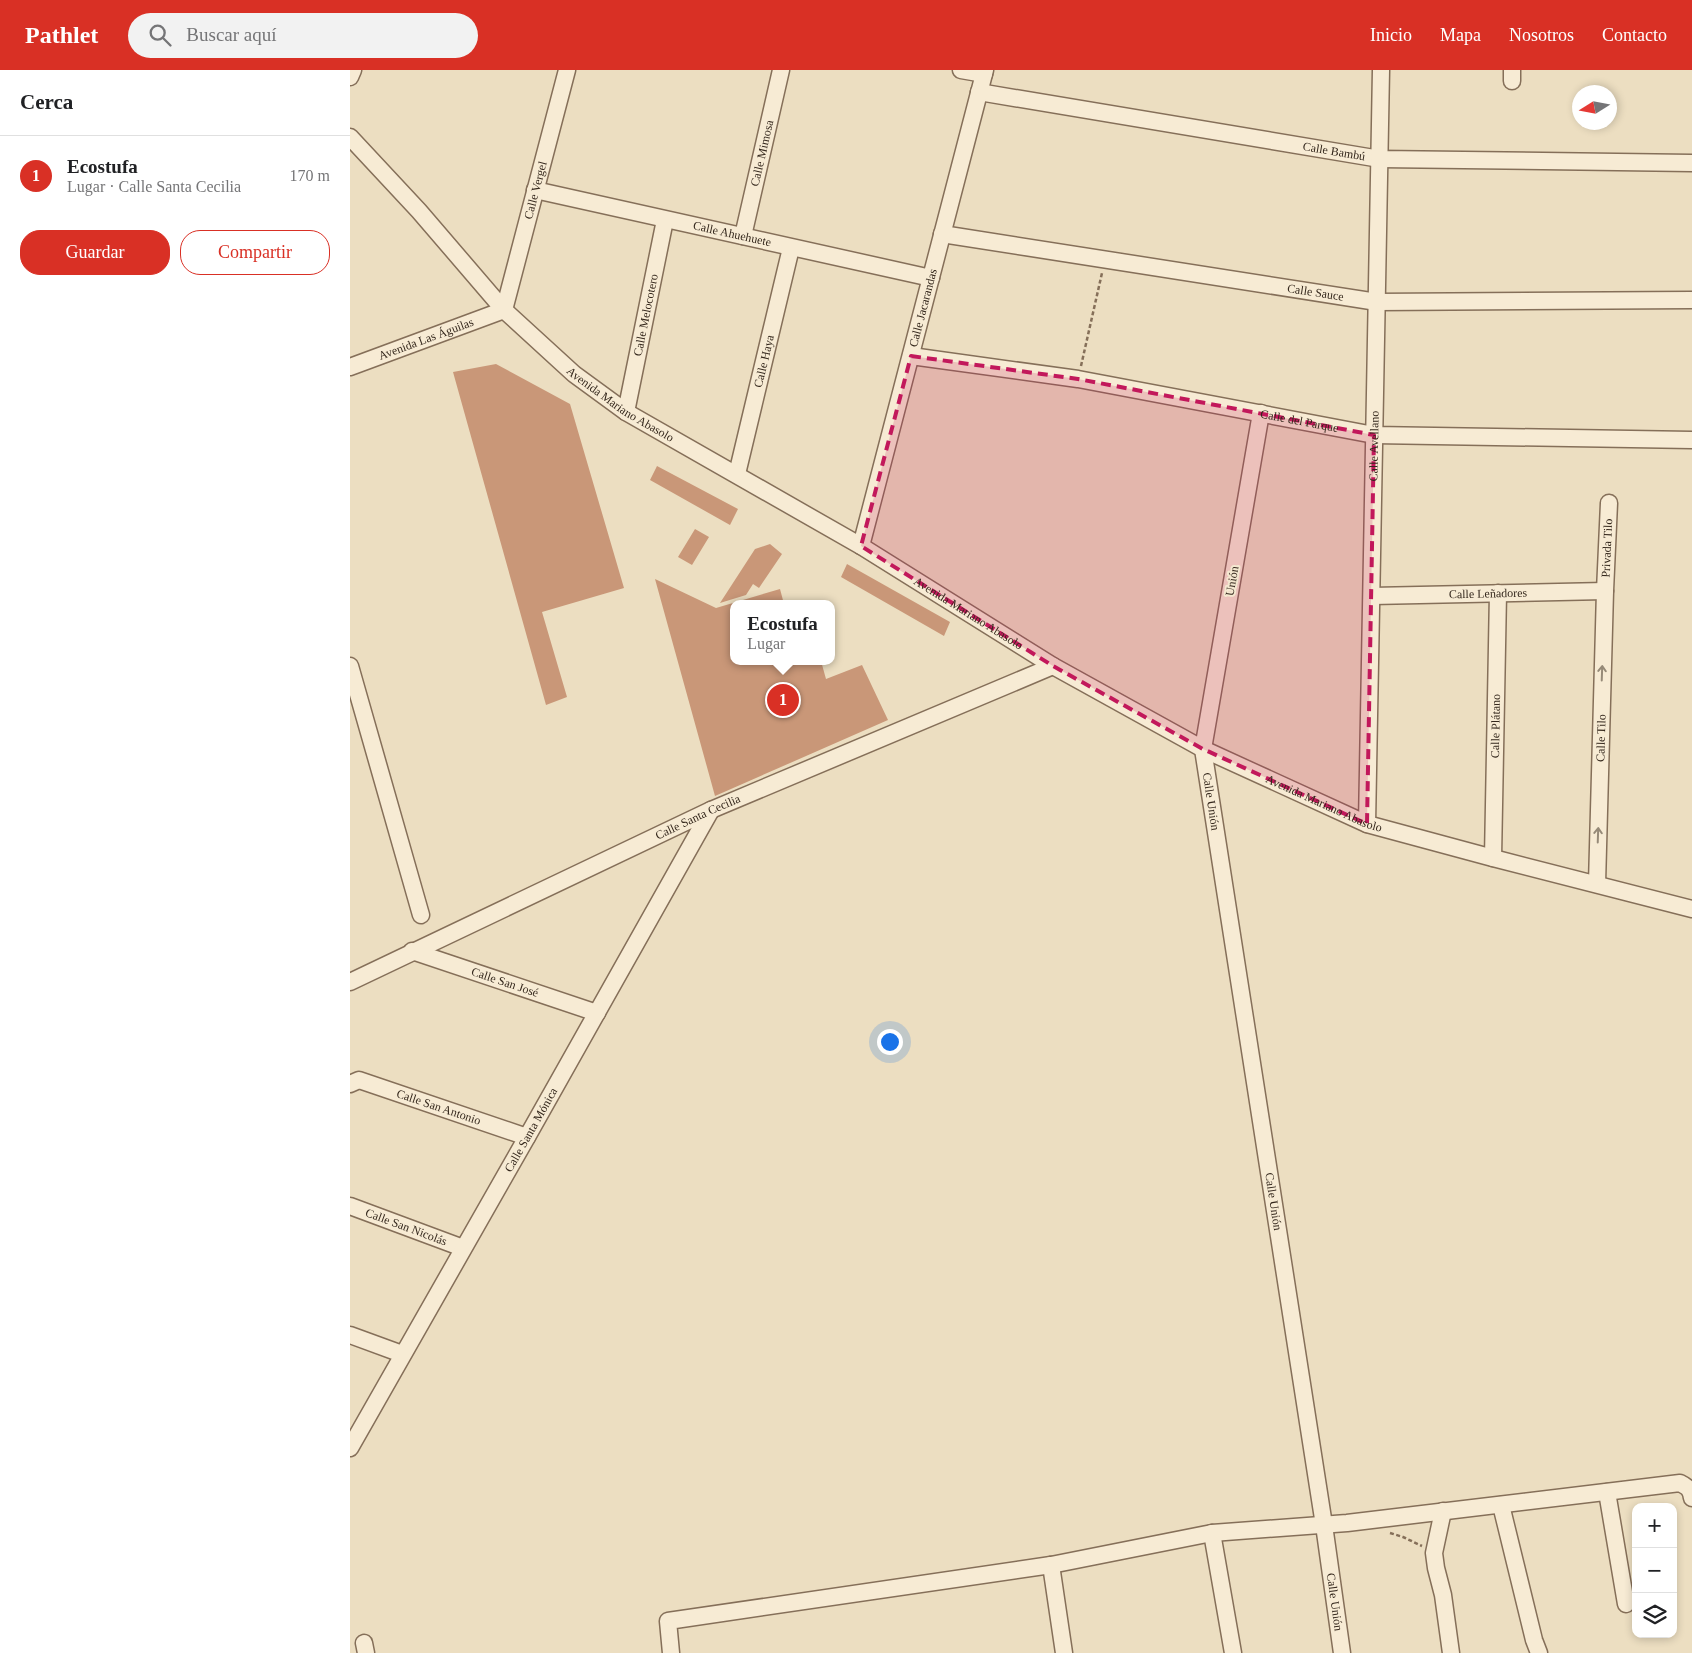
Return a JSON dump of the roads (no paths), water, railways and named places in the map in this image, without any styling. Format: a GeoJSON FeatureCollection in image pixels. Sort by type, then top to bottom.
{"type":"FeatureCollection","features":[{"type":"Feature","properties":{"kind":"street"},"geometry":{"type":"LineString","coordinates":[[350,77],[353,70]]}},
{"type":"Feature","properties":{"kind":"street","name":"Calle Vergel"},"geometry":{"type":"LineString","coordinates":[[504,310],[567,70]]}},
{"type":"Feature","properties":{"kind":"street","name":"Calle Mimosa"},"geometry":{"type":"LineString","coordinates":[[743,236],[781,70]]}},
{"type":"Feature","properties":{"kind":"street"},"geometry":{"type":"LineString","coordinates":[[961,70],[985,72]]}},
{"type":"Feature","properties":{"kind":"street","name":"Calle Avellano"},"geometry":{"type":"LineString","coordinates":[[1368,824],[1381,70]]}},
{"type":"Feature","properties":{"kind":"street","name":"Calle Jacarandas"},"geometry":{"type":"LineString","coordinates":[[861,546],[985,72]]}},
{"type":"Feature","properties":{"kind":"street","name":"Calle Bambú"},"geometry":{"type":"LineString","coordinates":[[979,92],[1380,159],[1692,163]]}},
{"type":"Feature","properties":{"kind":"street","name":"Avenida Mariano Abasolo"},"geometry":{"type":"LineString","coordinates":[[350,137],[419,211],[504,310],[574,374],[626,412],[861,546],[1053,666],[1203,749],[1368,824],[1692,909]]}},
{"type":"Feature","properties":{"kind":"street","name":"Calle Ahuehuete"},"geometry":{"type":"LineString","coordinates":[[534,190],[931,278]]}},
{"type":"Feature","properties":{"kind":"street","name":"Calle Melocotero"},"geometry":{"type":"LineString","coordinates":[[626,412],[665,220]]}},
{"type":"Feature","properties":{"kind":"street","name":"Calle Sauce"},"geometry":{"type":"LineString","coordinates":[[942,234],[1377,302],[1692,300]]}},
{"type":"Feature","properties":{"kind":"street","name":"Calle Haya"},"geometry":{"type":"LineString","coordinates":[[737,474],[791,248]]}},
{"type":"Feature","properties":{"kind":"street","name":"Avenida Las Águilas"},"geometry":{"type":"LineString","coordinates":[[350,367],[504,310]]}},
{"type":"Feature","properties":{"kind":"street","name":"Calle del Parque"},"geometry":{"type":"LineString","coordinates":[[911,356],[1078,379],[1374,435],[1692,440]]}},
{"type":"Feature","properties":{"kind":"street","name":"Unión"},"geometry":{"type":"LineString","coordinates":[[1203,749],[1261,413]]}},
{"type":"Feature","properties":{"kind":"street","name":"Privada Tilo"},"geometry":{"type":"LineString","coordinates":[[1605,591],[1609,503]]}},
{"type":"Feature","properties":{"kind":"street","name":"Calle Leñadores"},"geometry":{"type":"LineString","coordinates":[[1372,596],[1605,591]]}},
{"type":"Feature","properties":{"kind":"street","name":"Calle Tilo"},"geometry":{"type":"LineString","coordinates":[[1597,884],[1605,591]]}},
{"type":"Feature","properties":{"kind":"street","name":"Calle Plátano"},"geometry":{"type":"LineString","coordinates":[[1493,858],[1498,593]]}},
{"type":"Feature","properties":{"kind":"street"},"geometry":{"type":"LineString","coordinates":[[350,666],[421,915]]}},
{"type":"Feature","properties":{"kind":"street","name":"Calle Santa Cecilia"},"geometry":{"type":"LineString","coordinates":[[350,982],[711,810],[1053,666]]}},
{"type":"Feature","properties":{"kind":"street","name":"Calle Unión"},"geometry":{"type":"LineString","coordinates":[[1203,749],[1324,1525],[1342,1653]]}},
{"type":"Feature","properties":{"kind":"street","name":"Calle Santa Mónica"},"geometry":{"type":"LineString","coordinates":[[350,1448],[402,1354],[528,1137],[711,810]]}},
{"type":"Feature","properties":{"kind":"street","name":"Calle San José"},"geometry":{"type":"LineString","coordinates":[[412,951],[598,1012]]}},
{"type":"Feature","properties":{"kind":"street","name":"Calle San Antonio"},"geometry":{"type":"LineString","coordinates":[[350,1084],[359,1080],[528,1137]]}},
{"type":"Feature","properties":{"kind":"street","name":"Calle San Nicolás"},"geometry":{"type":"LineString","coordinates":[[350,1206],[463,1248]]}},
{"type":"Feature","properties":{"kind":"street"},"geometry":{"type":"LineString","coordinates":[[350,1335],[402,1354]]}},
{"type":"Feature","properties":{"kind":"street"},"geometry":{"type":"LineString","coordinates":[[671,1653],[668,1621],[1050,1565],[1212,1533],[1324,1525],[1680,1483],[1688,1487],[1692,1498]]}},
{"type":"Feature","properties":{"kind":"street"},"geometry":{"type":"LineString","coordinates":[[1607,1492],[1626,1604]]}},
{"type":"Feature","properties":{"kind":"street"},"geometry":{"type":"LineString","coordinates":[[1501,1504],[1534,1649]]}},
{"type":"Feature","properties":{"kind":"street"},"geometry":{"type":"LineString","coordinates":[[1443,1512],[1434,1553],[1443,1595],[1451,1653]]}},
{"type":"Feature","properties":{"kind":"street"},"geometry":{"type":"LineString","coordinates":[[1212,1533],[1232,1653]]}},
{"type":"Feature","properties":{"kind":"street"},"geometry":{"type":"LineString","coordinates":[[1050,1565],[1064,1653]]}},
{"type":"Feature","properties":{"kind":"place","name":"Ecostufa"},"geometry":{"type":"Point","coordinates":[783,700]}}]}
